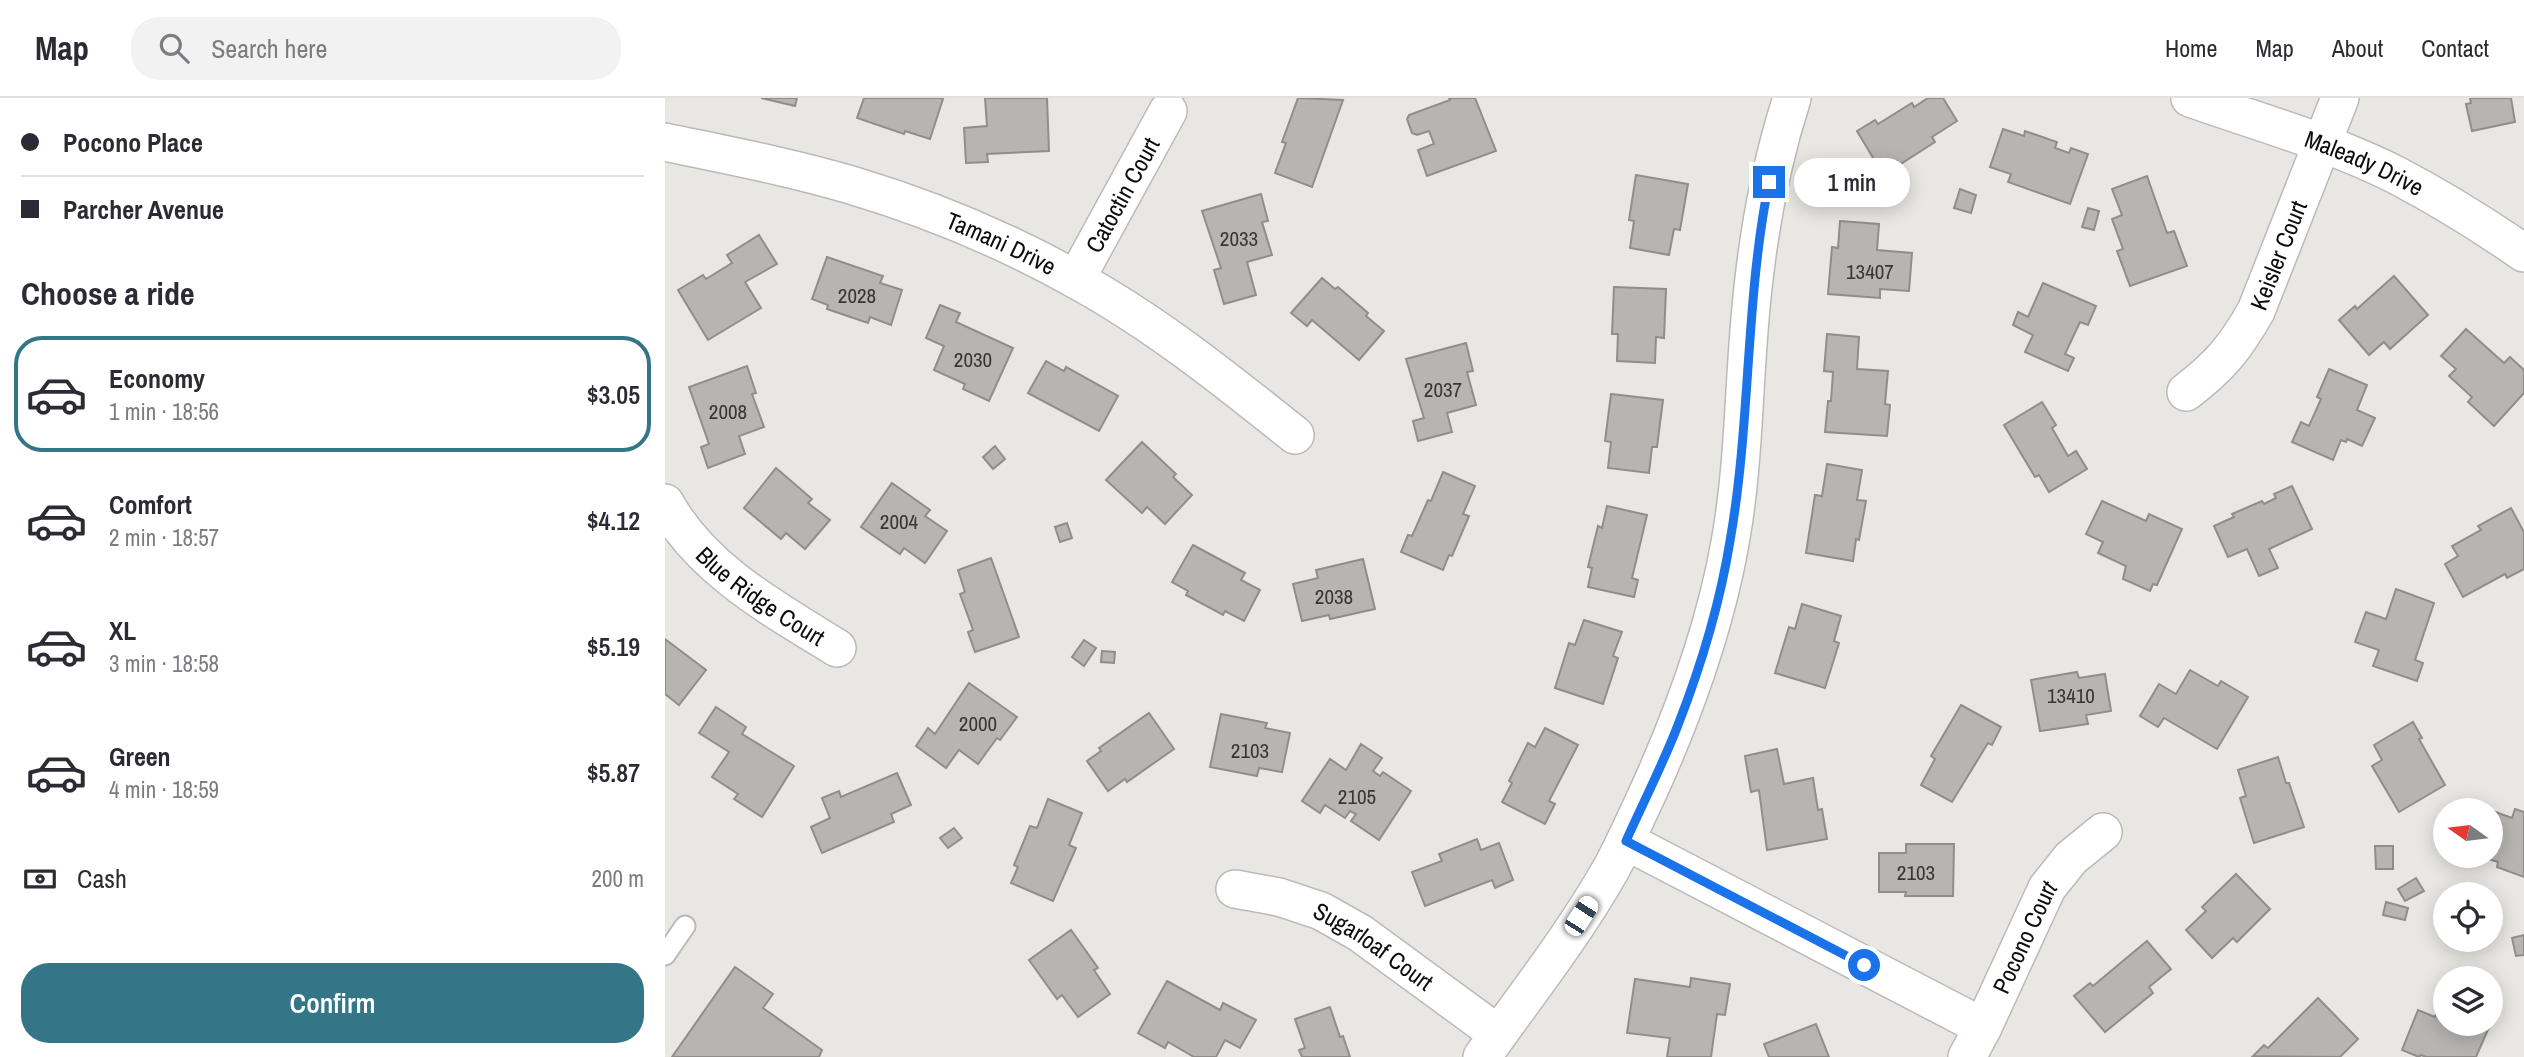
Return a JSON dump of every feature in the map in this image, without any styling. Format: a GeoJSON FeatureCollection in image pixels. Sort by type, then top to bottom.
{"type":"FeatureCollection","features":[{"type":"Feature","properties":{"kind":"street"},"geometry":{"type":"LineString","coordinates":[[1490,1046],[1553,960],[1626,841],[1678,726],[1708,635],[1730,543],[1743,449],[1753,280],[1774,159],[1792,98]]}},
{"type":"Feature","properties":{"kind":"street","name":"Maleady Drive"},"geometry":{"type":"LineString","coordinates":[[2190,98],[2322,144],[2393,174],[2470,216],[2524,253]]}},
{"type":"Feature","properties":{"kind":"street","name":"Keisler Court"},"geometry":{"type":"LineString","coordinates":[[2186,392],[2216,369],[2239,342],[2256,311],[2340,98]]}},
{"type":"Feature","properties":{"kind":"street","name":"Catoctin Court"},"geometry":{"type":"LineString","coordinates":[[1076,279],[1168,111]]}},
{"type":"Feature","properties":{"kind":"street","name":"Tamani Drive"},"geometry":{"type":"LineString","coordinates":[[665,142],[777,165],[863,189],[923,209],[1016,249],[1076,279],[1124,308],[1210,368],[1295,435]]}},
{"type":"Feature","properties":{"kind":"street","name":"Blue Ridge Court"},"geometry":{"type":"LineString","coordinates":[[665,503],[699,548],[723,572],[774,609],[837,648]]}},
{"type":"Feature","properties":{"kind":"street","name":"Pocono Court"},"geometry":{"type":"LineString","coordinates":[[1975,1042],[2047,888],[2071,858],[2103,832]]}},
{"type":"Feature","properties":{"kind":"street"},"geometry":{"type":"LineString","coordinates":[[1626,841],[1975,1042]]}},
{"type":"Feature","properties":{"kind":"street","name":"Sugarloaf Court"},"geometry":{"type":"LineString","coordinates":[[1235,889],[1279,897],[1321,911],[1360,933],[1490,1046]]}},
{"type":"Feature","properties":{"kind":"lane"},"geometry":{"type":"LineString","coordinates":[[665,955],[685,926]]}},
{"type":"Feature","properties":{"kind":"building"},"geometry":{"type":"Polygon","coordinates":[[[761,98],[797,98],[795,106],[761,98]]]}},
{"type":"Feature","properties":{"kind":"building"},"geometry":{"type":"Polygon","coordinates":[[[864,98],[943,99],[930,139],[905,131],[904,134],[857,118],[864,98]]]}},
{"type":"Feature","properties":{"kind":"building"},"geometry":{"type":"Polygon","coordinates":[[[985,98],[1047,98],[1049,151],[987,154],[988,162],[966,163],[964,128],[987,126],[985,98]]]}},
{"type":"Feature","properties":{"kind":"building"},"geometry":{"type":"Polygon","coordinates":[[[1298,98],[1343,100],[1312,187],[1275,173],[1286,143],[1282,142],[1298,98]]]}},
{"type":"Feature","properties":{"kind":"building"},"geometry":{"type":"Polygon","coordinates":[[[1449,98],[1475,98],[1496,151],[1427,176],[1418,150],[1434,144],[1429,131],[1417,135],[1412,133],[1407,119],[1409,115],[1450,100],[1449,98]]]}},
{"type":"Feature","properties":{"kind":"building"},"geometry":{"type":"Polygon","coordinates":[[[1928,98],[1943,98],[1957,121],[1932,137],[1935,142],[1899,165],[1897,161],[1881,171],[1857,131],[1875,120],[1878,124],[1912,103],[1914,107],[1928,98]]]}},
{"type":"Feature","properties":{"kind":"building"},"geometry":{"type":"Polygon","coordinates":[[[2470,98],[2511,98],[2515,122],[2472,131],[2466,104],[2471,103],[2470,98]]]}},
{"type":"Feature","properties":{"kind":"building"},"geometry":{"type":"Polygon","coordinates":[[[2003,129],[2024,136],[2025,131],[2057,142],[2055,148],[2069,153],[2071,148],[2088,154],[2070,204],[2008,182],[2011,174],[1990,167],[2003,129]]]}},
{"type":"Feature","properties":{"kind":"building"},"geometry":{"type":"Polygon","coordinates":[[[1636,175],[1688,184],[1680,230],[1674,229],[1669,255],[1630,248],[1634,221],[1629,220],[1636,175]]]}},
{"type":"Feature","properties":{"kind":"building"},"geometry":{"type":"Polygon","coordinates":[[[2147,176],[2167,233],[2174,231],[2187,266],[2130,286],[2117,251],[2123,249],[2112,219],[2122,215],[2112,189],[2147,176]]]}},
{"type":"Feature","properties":{"kind":"building"},"geometry":{"type":"Polygon","coordinates":[[[1960,189],[1976,195],[1971,213],[1954,208],[1960,189]]]}},
{"type":"Feature","properties":{"kind":"building"},"geometry":{"type":"Polygon","coordinates":[[[1261,194],[1268,221],[1262,222],[1272,255],[1247,262],[1256,295],[1224,304],[1214,270],[1221,268],[1202,211],[1261,194]]]}},
{"type":"Feature","properties":{"kind":"building"},"geometry":{"type":"Polygon","coordinates":[[[2088,208],[2099,211],[2094,230],[2082,227],[2088,208]]]}},
{"type":"Feature","properties":{"kind":"building"},"geometry":{"type":"Polygon","coordinates":[[[1840,221],[1879,224],[1877,250],[1912,253],[1909,291],[1880,289],[1880,298],[1828,294],[1832,247],[1838,248],[1840,221]]]}},
{"type":"Feature","properties":{"kind":"building"},"geometry":{"type":"Polygon","coordinates":[[[759,235],[777,264],[745,282],[761,308],[708,340],[678,290],[703,275],[706,279],[732,263],[727,255],[759,235]]]}},
{"type":"Feature","properties":{"kind":"building"},"geometry":{"type":"Polygon","coordinates":[[[827,257],[883,276],[880,283],[902,290],[891,325],[870,317],[868,323],[827,309],[828,305],[812,299],[827,257]]]}},
{"type":"Feature","properties":{"kind":"building"},"geometry":{"type":"Polygon","coordinates":[[[2394,276],[2428,315],[2390,349],[2384,342],[2369,355],[2339,320],[2355,306],[2357,309],[2394,276]]]}},
{"type":"Feature","properties":{"kind":"building"},"geometry":{"type":"Polygon","coordinates":[[[1322,278],[1335,289],[1338,287],[1384,331],[1359,360],[1312,320],[1307,326],[1291,313],[1322,278]]]}},
{"type":"Feature","properties":{"kind":"building"},"geometry":{"type":"Polygon","coordinates":[[[2043,283],[2096,306],[2088,325],[2080,322],[2065,354],[2074,358],[2068,371],[2025,352],[2033,335],[2013,325],[2018,312],[2028,317],[2043,283]]]}},
{"type":"Feature","properties":{"kind":"building"},"geometry":{"type":"Polygon","coordinates":[[[1614,287],[1666,289],[1664,338],[1656,337],[1655,363],[1617,361],[1618,334],[1612,334],[1614,287]]]}},
{"type":"Feature","properties":{"kind":"building"},"geometry":{"type":"Polygon","coordinates":[[[940,305],[960,313],[956,322],[1013,348],[989,401],[963,389],[965,384],[934,370],[944,346],[926,338],[940,305]]]}},
{"type":"Feature","properties":{"kind":"building"},"geometry":{"type":"Polygon","coordinates":[[[2466,329],[2504,363],[2510,357],[2524,370],[2524,393],[2494,426],[2468,402],[2472,397],[2449,376],[2456,369],[2441,356],[2466,329]]]}},
{"type":"Feature","properties":{"kind":"building"},"geometry":{"type":"Polygon","coordinates":[[[1827,334],[1859,337],[1857,369],[1888,371],[1885,404],[1890,405],[1887,436],[1825,432],[1833,372],[1824,371],[1827,334]]]}},
{"type":"Feature","properties":{"kind":"building"},"geometry":{"type":"Polygon","coordinates":[[[1466,343],[1473,371],[1467,372],[1476,405],[1447,413],[1452,432],[1418,441],[1413,421],[1424,418],[1406,359],[1466,343]]]}},
{"type":"Feature","properties":{"kind":"building"},"geometry":{"type":"Polygon","coordinates":[[[1046,361],[1064,371],[1066,367],[1118,396],[1099,431],[1028,393],[1046,361]]]}},
{"type":"Feature","properties":{"kind":"building"},"geometry":{"type":"Polygon","coordinates":[[[747,366],[756,393],[752,394],[764,427],[739,436],[745,454],[708,468],[701,447],[709,444],[689,387],[747,366]]]}},
{"type":"Feature","properties":{"kind":"building"},"geometry":{"type":"Polygon","coordinates":[[[2329,369],[2367,385],[2357,410],[2375,418],[2362,446],[2347,439],[2346,442],[2341,440],[2333,460],[2292,442],[2301,422],[2309,426],[2321,399],[2317,397],[2329,369]]]}},
{"type":"Feature","properties":{"kind":"building"},"geometry":{"type":"Polygon","coordinates":[[[1611,394],[1663,400],[1657,447],[1652,447],[1649,473],[1608,468],[1611,442],[1605,441],[1611,394]]]}},
{"type":"Feature","properties":{"kind":"building"},"geometry":{"type":"Polygon","coordinates":[[[2042,402],[2056,425],[2052,428],[2068,456],[2076,451],[2087,469],[2049,492],[2039,475],[2035,477],[2004,425],[2042,402]]]}},
{"type":"Feature","properties":{"kind":"building"},"geometry":{"type":"Polygon","coordinates":[[[1142,442],[1176,474],[1173,477],[1192,495],[1165,524],[1147,507],[1142,513],[1106,480],[1142,442]]]}},
{"type":"Feature","properties":{"kind":"building"},"geometry":{"type":"Polygon","coordinates":[[[995,446],[1005,459],[993,469],[983,457],[995,446]]]}},
{"type":"Feature","properties":{"kind":"building"},"geometry":{"type":"Polygon","coordinates":[[[1827,464],[1862,470],[1857,500],[1866,501],[1853,561],[1806,553],[1815,495],[1822,496],[1827,464]]]}},
{"type":"Feature","properties":{"kind":"building"},"geometry":{"type":"Polygon","coordinates":[[[776,468],[812,499],[808,503],[830,520],[805,549],[786,533],[781,539],[744,508],[776,468]]]}},
{"type":"Feature","properties":{"kind":"building"},"geometry":{"type":"Polygon","coordinates":[[[1443,472],[1475,486],[1463,514],[1469,516],[1443,570],[1401,552],[1408,535],[1412,536],[1428,500],[1431,501],[1443,472]]]}},
{"type":"Feature","properties":{"kind":"building"},"geometry":{"type":"Polygon","coordinates":[[[892,483],[930,510],[925,516],[947,531],[925,563],[904,548],[900,554],[861,527],[892,483]]]}},
{"type":"Feature","properties":{"kind":"building"},"geometry":{"type":"Polygon","coordinates":[[[2292,486],[2312,529],[2269,549],[2278,568],[2259,576],[2247,549],[2228,557],[2214,526],[2234,517],[2232,514],[2276,498],[2274,494],[2292,486]]]}},
{"type":"Feature","properties":{"kind":"building"},"geometry":{"type":"Polygon","coordinates":[[[2102,501],[2146,521],[2149,514],[2182,529],[2157,585],[2153,584],[2150,591],[2123,579],[2126,566],[2098,553],[2103,542],[2086,534],[2102,501]]]}},
{"type":"Feature","properties":{"kind":"building"},"geometry":{"type":"Polygon","coordinates":[[[1607,506],[1647,515],[1632,578],[1638,580],[1634,597],[1588,587],[1592,568],[1588,567],[1598,526],[1602,528],[1607,506]]]}},
{"type":"Feature","properties":{"kind":"building"},"geometry":{"type":"Polygon","coordinates":[[[2511,508],[2524,532],[2524,569],[2507,578],[2505,574],[2463,597],[2445,564],[2458,556],[2452,546],[2481,530],[2478,526],[2511,508]]]}},
{"type":"Feature","properties":{"kind":"building"},"geometry":{"type":"Polygon","coordinates":[[[1067,523],[1072,538],[1060,542],[1055,527],[1067,523]]]}},
{"type":"Feature","properties":{"kind":"building"},"geometry":{"type":"Polygon","coordinates":[[[1193,545],[1245,573],[1241,580],[1260,590],[1244,621],[1225,611],[1223,615],[1186,595],[1188,591],[1172,582],[1193,545]]]}},
{"type":"Feature","properties":{"kind":"building"},"geometry":{"type":"Polygon","coordinates":[[[991,558],[1019,637],[975,652],[968,632],[973,630],[960,594],[965,592],[958,570],[991,558]]]}},
{"type":"Feature","properties":{"kind":"building"},"geometry":{"type":"Polygon","coordinates":[[[1363,559],[1375,609],[1330,619],[1329,615],[1302,621],[1293,584],[1318,578],[1316,570],[1363,559]]]}},
{"type":"Feature","properties":{"kind":"building"},"geometry":{"type":"Polygon","coordinates":[[[2396,589],[2434,603],[2415,660],[2423,663],[2417,681],[2373,666],[2379,650],[2355,642],[2366,612],[2386,619],[2396,589]]]}},
{"type":"Feature","properties":{"kind":"building"},"geometry":{"type":"Polygon","coordinates":[[[1802,604],[1841,616],[1834,641],[1839,643],[1825,688],[1775,673],[1789,627],[1795,629],[1802,604]]]}},
{"type":"Feature","properties":{"kind":"building"},"geometry":{"type":"Polygon","coordinates":[[[1584,620],[1622,632],[1613,656],[1618,658],[1603,704],[1555,688],[1569,643],[1575,645],[1584,620]]]}},
{"type":"Feature","properties":{"kind":"building"},"geometry":{"type":"Polygon","coordinates":[[[665,639],[706,670],[679,705],[665,694],[665,639]]]}},
{"type":"Feature","properties":{"kind":"building"},"geometry":{"type":"Polygon","coordinates":[[[1084,640],[1096,648],[1084,666],[1072,657],[1084,640]]]}},
{"type":"Feature","properties":{"kind":"building"},"geometry":{"type":"Polygon","coordinates":[[[1102,651],[1115,652],[1114,663],[1101,662],[1102,651]]]}},
{"type":"Feature","properties":{"kind":"building"},"geometry":{"type":"Polygon","coordinates":[[[2190,670],[2218,686],[2221,681],[2248,697],[2217,749],[2164,718],[2158,727],[2140,716],[2159,684],[2176,694],[2190,670]]]}},
{"type":"Feature","properties":{"kind":"building"},"geometry":{"type":"Polygon","coordinates":[[[2077,672],[2079,678],[2105,674],[2111,711],[2086,715],[2088,724],[2040,731],[2031,680],[2077,672]]]}},
{"type":"Feature","properties":{"kind":"building"},"geometry":{"type":"Polygon","coordinates":[[[969,683],[1017,717],[978,764],[959,750],[946,768],[916,746],[928,728],[935,734],[969,683]]]}},
{"type":"Feature","properties":{"kind":"building"},"geometry":{"type":"Polygon","coordinates":[[[1961,705],[2001,727],[1992,745],[1988,743],[1952,802],[1921,785],[1935,759],[1931,756],[1961,705]]]}},
{"type":"Feature","properties":{"kind":"building"},"geometry":{"type":"Polygon","coordinates":[[[716,707],[746,727],[742,734],[794,766],[762,817],[734,799],[738,794],[712,777],[729,752],[699,733],[716,707]]]}},
{"type":"Feature","properties":{"kind":"building"},"geometry":{"type":"Polygon","coordinates":[[[1149,713],[1174,749],[1127,782],[1125,779],[1108,791],[1087,761],[1101,751],[1099,748],[1149,713]]]}},
{"type":"Feature","properties":{"kind":"building"},"geometry":{"type":"Polygon","coordinates":[[[1221,714],[1267,723],[1265,728],[1290,733],[1282,772],[1259,768],[1257,776],[1210,767],[1221,714]]]}},
{"type":"Feature","properties":{"kind":"building"},"geometry":{"type":"Polygon","coordinates":[[[2413,722],[2422,738],[2419,739],[2445,785],[2399,812],[2372,766],[2382,760],[2374,745],[2413,722]]]}},
{"type":"Feature","properties":{"kind":"building"},"geometry":{"type":"Polygon","coordinates":[[[1545,728],[1578,745],[1549,801],[1555,804],[1545,824],[1502,802],[1528,743],[1535,747],[1545,728]]]}},
{"type":"Feature","properties":{"kind":"building"},"geometry":{"type":"Polygon","coordinates":[[[1361,744],[1382,758],[1373,771],[1380,776],[1383,772],[1411,791],[1379,840],[1351,821],[1356,814],[1350,811],[1345,818],[1325,805],[1320,813],[1302,801],[1330,759],[1346,770],[1361,744]]]}},
{"type":"Feature","properties":{"kind":"building"},"geometry":{"type":"Polygon","coordinates":[[[1777,749],[1784,784],[1813,778],[1818,810],[1822,809],[1827,839],[1767,850],[1759,790],[1751,792],[1745,756],[1777,749]]]}},
{"type":"Feature","properties":{"kind":"building"},"geometry":{"type":"Polygon","coordinates":[[[2278,757],[2304,827],[2254,843],[2240,798],[2246,796],[2238,770],[2278,757]]]}},
{"type":"Feature","properties":{"kind":"building"},"geometry":{"type":"Polygon","coordinates":[[[897,773],[911,805],[891,814],[894,822],[822,853],[811,827],[830,818],[822,798],[839,791],[841,797],[897,773]]]}},
{"type":"Feature","properties":{"kind":"building"},"geometry":{"type":"Polygon","coordinates":[[[1048,799],[1082,813],[1069,845],[1076,848],[1053,901],[1011,883],[1018,867],[1014,865],[1030,826],[1037,828],[1048,799]]]}},
{"type":"Feature","properties":{"kind":"building"},"geometry":{"type":"Polygon","coordinates":[[[2515,809],[2524,812],[2524,877],[2500,868],[2503,868],[2503,815],[2512,818],[2515,809]]]}},
{"type":"Feature","properties":{"kind":"building"},"geometry":{"type":"Polygon","coordinates":[[[954,828],[962,838],[948,848],[940,838],[954,828]]]}},
{"type":"Feature","properties":{"kind":"building"},"geometry":{"type":"Polygon","coordinates":[[[1477,839],[1481,850],[1499,843],[1513,880],[1495,888],[1492,880],[1425,906],[1412,872],[1442,861],[1439,854],[1477,839]]]}},
{"type":"Feature","properties":{"kind":"building"},"geometry":{"type":"Polygon","coordinates":[[[1906,844],[1954,844],[1953,896],[1905,896],[1906,892],[1879,892],[1879,853],[1906,853],[1906,844]]]}},
{"type":"Feature","properties":{"kind":"building"},"geometry":{"type":"Polygon","coordinates":[[[2375,846],[2393,846],[2393,869],[2376,869],[2375,846]]]}},
{"type":"Feature","properties":{"kind":"building"},"geometry":{"type":"Polygon","coordinates":[[[2236,874],[2270,909],[2237,942],[2233,938],[2212,958],[2186,930],[2206,911],[2202,907],[2236,874]]]}},
{"type":"Feature","properties":{"kind":"building"},"geometry":{"type":"Polygon","coordinates":[[[2416,878],[2424,891],[2405,901],[2398,889],[2416,878]]]}},
{"type":"Feature","properties":{"kind":"building"},"geometry":{"type":"Polygon","coordinates":[[[2386,902],[2408,908],[2405,920],[2383,915],[2386,902]]]}},
{"type":"Feature","properties":{"kind":"building"},"geometry":{"type":"Polygon","coordinates":[[[1071,930],[1098,968],[1094,970],[1110,994],[1078,1017],[1062,995],[1057,999],[1029,960],[1071,930]]]}},
{"type":"Feature","properties":{"kind":"building"},"geometry":{"type":"Polygon","coordinates":[[[2524,935],[2524,955],[2516,956],[2512,938],[2524,935]]]}},
{"type":"Feature","properties":{"kind":"building"},"geometry":{"type":"Polygon","coordinates":[[[2147,941],[2171,969],[2149,987],[2153,993],[2105,1032],[2074,996],[2090,983],[2093,986],[2147,941]]]}},
{"type":"Feature","properties":{"kind":"building"},"geometry":{"type":"Polygon","coordinates":[[[735,967],[773,994],[763,1008],[822,1050],[819,1057],[672,1057],[735,967]]]}},
{"type":"Feature","properties":{"kind":"building"},"geometry":{"type":"Polygon","coordinates":[[[1691,978],[1730,984],[1725,1015],[1717,1014],[1711,1057],[1667,1057],[1670,1038],[1627,1033],[1635,979],[1690,987],[1691,978]]]}},
{"type":"Feature","properties":{"kind":"building"},"geometry":{"type":"Polygon","coordinates":[[[1167,981],[1220,1010],[1223,1003],[1256,1020],[1240,1048],[1225,1040],[1216,1057],[1194,1057],[1168,1042],[1165,1048],[1138,1033],[1167,981]]]}},
{"type":"Feature","properties":{"kind":"building"},"geometry":{"type":"Polygon","coordinates":[[[2318,998],[2358,1039],[2340,1057],[2253,1056],[2264,1045],[2268,1048],[2318,998]]]}},
{"type":"Feature","properties":{"kind":"building"},"geometry":{"type":"Polygon","coordinates":[[[1330,1007],[1350,1057],[1302,1057],[1299,1050],[1305,1048],[1295,1019],[1330,1007]]]}},
{"type":"Feature","properties":{"kind":"building"},"geometry":{"type":"Polygon","coordinates":[[[2418,1010],[2433,1016],[2433,1036],[2485,1036],[2476,1057],[2419,1057],[2402,1050],[2418,1010]]]}},
{"type":"Feature","properties":{"kind":"building"},"geometry":{"type":"Polygon","coordinates":[[[1816,1024],[1829,1057],[1769,1057],[1764,1044],[1816,1024]]]}},
{"type":"Feature","properties":{"kind":"route"},"geometry":{"type":"LineString","coordinates":[[1769,182],[1753,280],[1743,449],[1730,543],[1708,635],[1678,726],[1626,841],[1864,965]]}}]}
